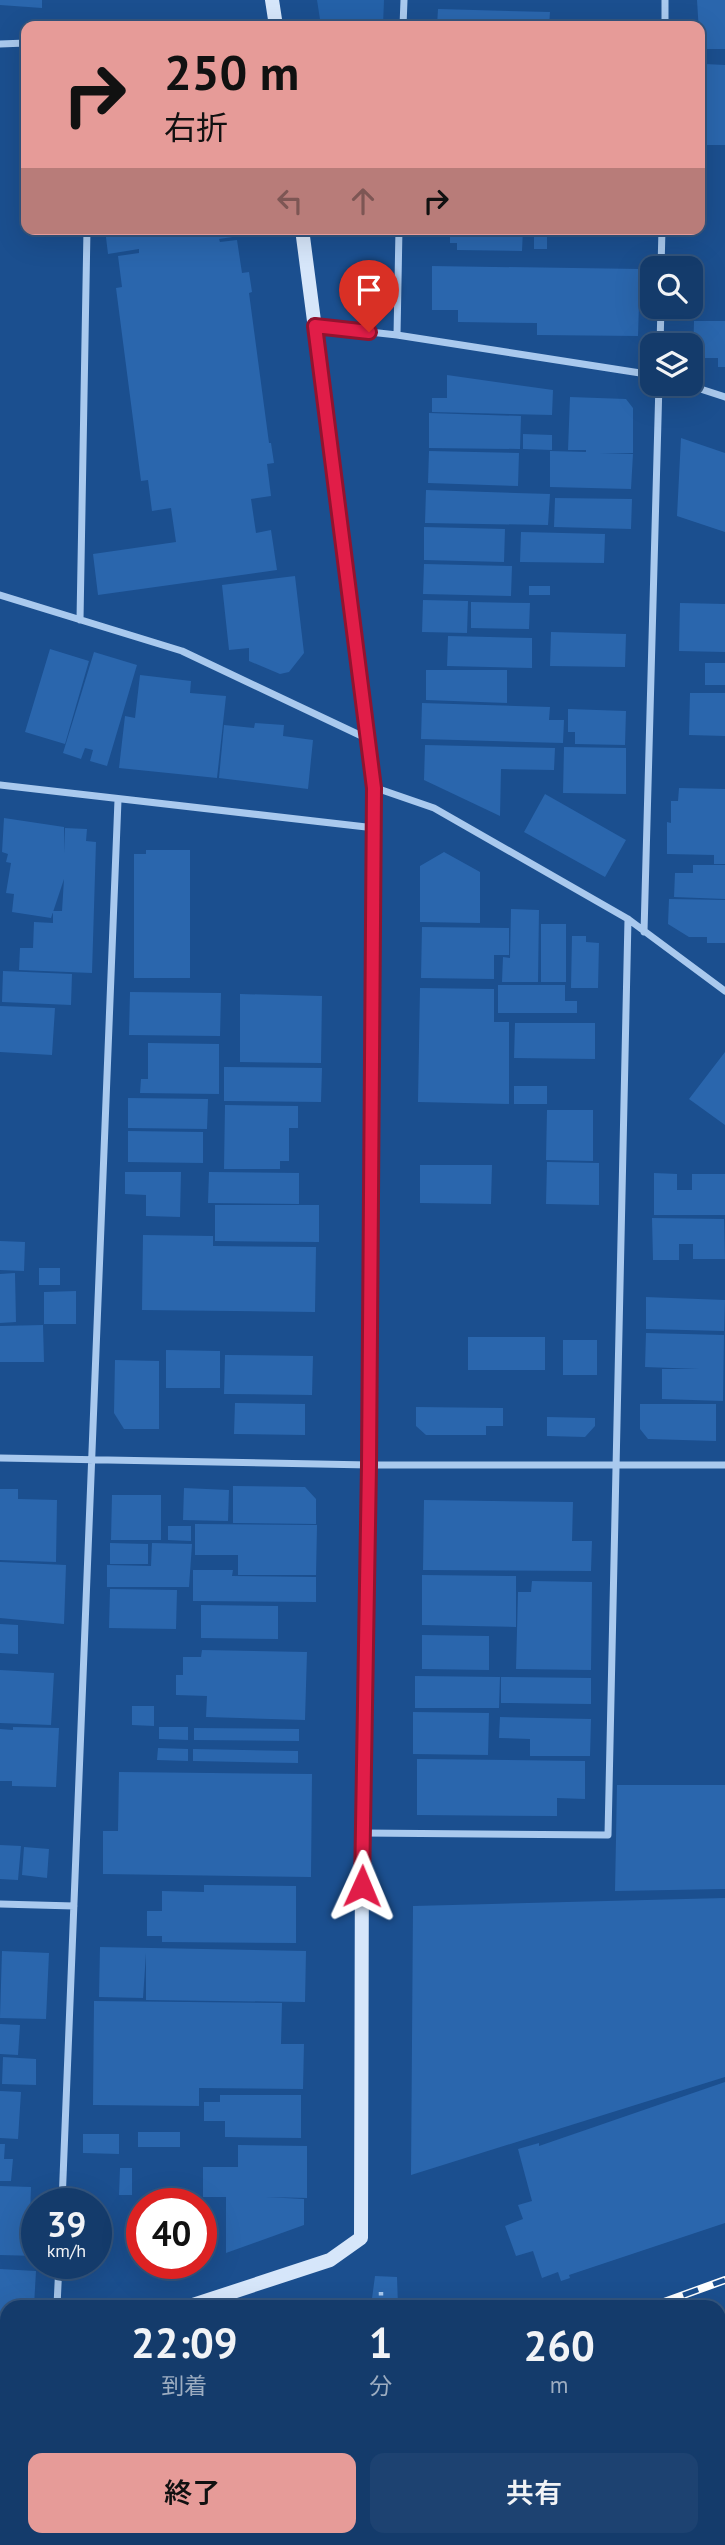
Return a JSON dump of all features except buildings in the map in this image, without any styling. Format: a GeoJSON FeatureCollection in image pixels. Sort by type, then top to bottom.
{"type":"FeatureCollection","features":[{"type":"Feature","properties":{"kind":"street"},"geometry":{"type":"LineString","coordinates":[[272,0],[275,21]]}},
{"type":"Feature","properties":{"kind":"street"},"geometry":{"type":"LineString","coordinates":[[403,21],[404,0]]}},
{"type":"Feature","properties":{"kind":"street"},"geometry":{"type":"LineString","coordinates":[[664,21],[665,0]]}},
{"type":"Feature","properties":{"kind":"street"},"geometry":{"type":"LineString","coordinates":[[0,44],[21,43]]}},
{"type":"Feature","properties":{"kind":"street"},"geometry":{"type":"LineString","coordinates":[[80,620],[87,235]]}},
{"type":"Feature","properties":{"kind":"street"},"geometry":{"type":"LineString","coordinates":[[208,2300],[330,2260],[361,2238],[362,1833],[369,1465],[374,788],[303,235]]}},
{"type":"Feature","properties":{"kind":"street"},"geometry":{"type":"LineString","coordinates":[[397,335],[399,235]]}},
{"type":"Feature","properties":{"kind":"street"},"geometry":{"type":"LineString","coordinates":[[661,256],[662,235]]}},
{"type":"Feature","properties":{"kind":"street"},"geometry":{"type":"LineString","coordinates":[[315,326],[397,335],[640,373]]}},
{"type":"Feature","properties":{"kind":"street"},"geometry":{"type":"LineString","coordinates":[[703,390],[725,397]]}},
{"type":"Feature","properties":{"kind":"street"},"geometry":{"type":"LineString","coordinates":[[644,932],[659,396]]}},
{"type":"Feature","properties":{"kind":"street"},"geometry":{"type":"LineString","coordinates":[[0,595],[182,651],[368,740]]}},
{"type":"Feature","properties":{"kind":"street"},"geometry":{"type":"LineString","coordinates":[[0,785],[374,828]]}},
{"type":"Feature","properties":{"kind":"street"},"geometry":{"type":"LineString","coordinates":[[374,788],[434,808],[628,919],[725,990]]}},
{"type":"Feature","properties":{"kind":"street"},"geometry":{"type":"LineString","coordinates":[[62,2188],[118,800]]}},
{"type":"Feature","properties":{"kind":"street"},"geometry":{"type":"LineString","coordinates":[[362,1833],[608,1835],[628,919]]}},
{"type":"Feature","properties":{"kind":"street"},"geometry":{"type":"LineString","coordinates":[[0,1458],[369,1465],[725,1465]]}},
{"type":"Feature","properties":{"kind":"street"},"geometry":{"type":"LineString","coordinates":[[0,1904],[74,1906]]}},
{"type":"Feature","properties":{"kind":"street"},"geometry":{"type":"LineString","coordinates":[[57,2300],[58,2279]]}},
{"type":"Feature","properties":{"kind":"path"},"geometry":{"type":"LineString","coordinates":[[381,2292],[381,2300]]}},
{"type":"Feature","properties":{"kind":"shaded area"},"geometry":{"type":"Polygon","coordinates":[[[317,0],[384,0],[383,21],[320,21],[317,0]]]}},
{"type":"Feature","properties":{"kind":"railway"},"geometry":{"type":"LineString","coordinates":[[670,2300],[725,2280]]}},
{"type":"Feature","properties":{"kind":"route"},"geometry":{"type":"LineString","coordinates":[[362,1886],[369,1465],[374,788],[315,326],[369,332]]}}]}
